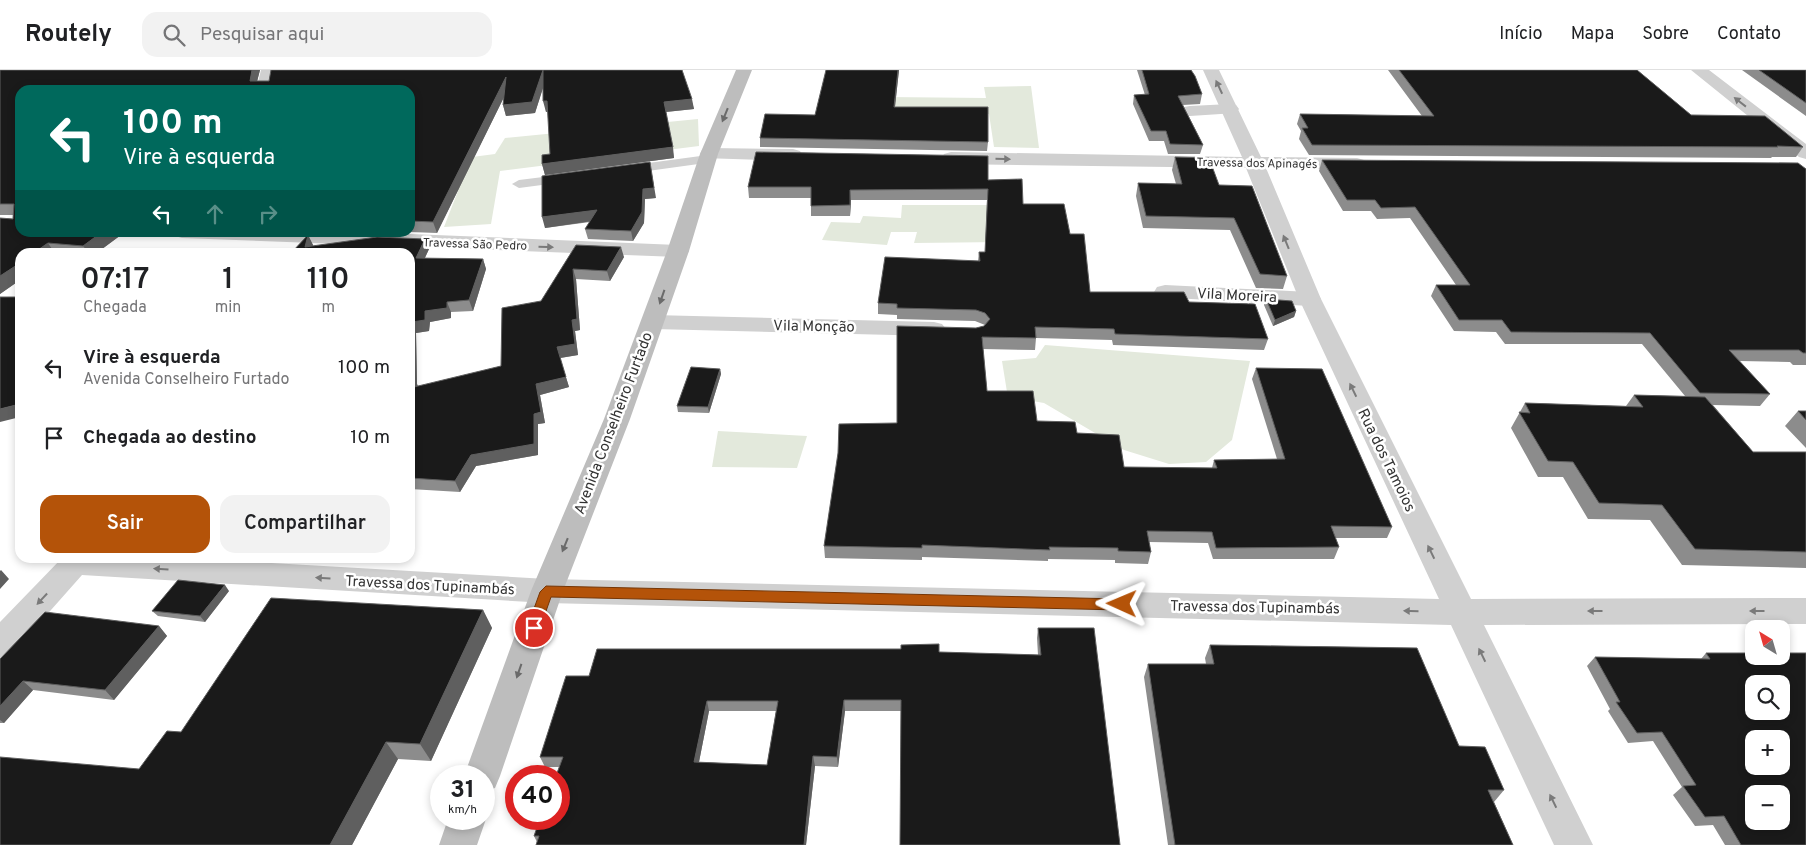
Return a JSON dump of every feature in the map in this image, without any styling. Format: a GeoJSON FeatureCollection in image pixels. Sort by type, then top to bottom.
{"type":"FeatureCollection","features":[{"type":"Feature","properties":{"kind":"main road","name":"Avenida Conselheiro Furtado"},"geometry":{"type":"LineString","coordinates":[[486,765],[546,592],[617,418],[678,252],[708,156],[744,70]]}},
{"type":"Feature","properties":{"kind":"main road"},"geometry":{"type":"LineString","coordinates":[[458,845],[463,830]]}},
{"type":"Feature","properties":{"kind":"street"},"geometry":{"type":"LineString","coordinates":[[265,85],[269,70]]}},
{"type":"Feature","properties":{"kind":"street","name":"Rua dos Tamoios"},"geometry":{"type":"LineString","coordinates":[[1211,70],[1254,163],[1310,299],[1574,845]]}},
{"type":"Feature","properties":{"kind":"street"},"geometry":{"type":"LineString","coordinates":[[1699,70],[1803,161]]}},
{"type":"Feature","properties":{"kind":"street"},"geometry":{"type":"LineString","coordinates":[[1190,110],[1230,109]]}},
{"type":"Feature","properties":{"kind":"street"},"geometry":{"type":"LineString","coordinates":[[708,156],[809,156]]}},
{"type":"Feature","properties":{"kind":"street","name":"Travessa dos Apinagés"},"geometry":{"type":"LineString","coordinates":[[928,158],[1374,164]]}},
{"type":"Feature","properties":{"kind":"street","name":"Travessa São Pedro"},"geometry":{"type":"LineString","coordinates":[[211,237],[228,240],[678,252]]}},
{"type":"Feature","properties":{"kind":"street","name":"Vila Moreira"},"geometry":{"type":"LineString","coordinates":[[1165,292],[1310,299]]}},
{"type":"Feature","properties":{"kind":"street","name":"Vila Monção"},"geometry":{"type":"LineString","coordinates":[[653,322],[956,329]]}},
{"type":"Feature","properties":{"kind":"street"},"geometry":{"type":"LineString","coordinates":[[0,644],[75,563]]}},
{"type":"Feature","properties":{"kind":"street","name":"Travessa dos Tupinambás"},"geometry":{"type":"LineString","coordinates":[[122,563],[546,592],[1460,612],[1806,611]]}},
{"type":"Feature","properties":{"kind":"lane"},"geometry":{"type":"LineString","coordinates":[[614,172],[708,156]]}},
{"type":"Feature","properties":{"kind":"lane"},"geometry":{"type":"LineString","coordinates":[[518,184],[576,176]]}},
{"type":"Feature","properties":{"kind":"shaded area"},"geometry":{"type":"Polygon","coordinates":[[[1031,86],[1039,148],[994,147],[989,114],[883,116],[886,97],[986,98],[984,87],[1031,86]]]}},
{"type":"Feature","properties":{"kind":"shaded area"},"geometry":{"type":"Polygon","coordinates":[[[698,119],[699,146],[500,171],[491,224],[444,227],[458,191],[457,159],[495,154],[505,138],[698,119]]]}},
{"type":"Feature","properties":{"kind":"shaded area"},"geometry":{"type":"Polygon","coordinates":[[[902,205],[998,205],[1002,242],[914,243],[917,232],[891,232],[887,245],[822,240],[831,222],[860,223],[863,216],[901,218],[902,205]]]}},
{"type":"Feature","properties":{"kind":"shaded area"},"geometry":{"type":"Polygon","coordinates":[[[1045,345],[1250,361],[1232,440],[1206,462],[1169,464],[1124,450],[1044,403],[1021,399],[1007,392],[1002,361],[1036,358],[1045,345]]]}},
{"type":"Feature","properties":{"kind":"shaded area"},"geometry":{"type":"Polygon","coordinates":[[[718,431],[807,436],[797,468],[712,467],[718,431]]]}},
{"type":"Feature","properties":{"kind":"building"},"geometry":{"type":"Polygon","coordinates":[[[0,70],[252,70],[250,81],[269,81],[271,70],[543,70],[532,102],[503,105],[506,77],[433,222],[415,221],[415,85],[15,85],[15,237],[95,237],[83,246],[48,243],[41,248],[15,248],[15,266],[0,276],[0,218],[13,219],[14,204],[0,204],[0,70]]]}},
{"type":"Feature","properties":{"kind":"building"},"geometry":{"type":"Polygon","coordinates":[[[543,70],[682,70],[692,99],[664,102],[673,147],[542,164],[542,155],[550,154],[547,101],[543,101],[543,70]]]}},
{"type":"Feature","properties":{"kind":"building"},"geometry":{"type":"Polygon","coordinates":[[[826,70],[898,70],[894,107],[988,107],[988,142],[760,138],[765,114],[815,115],[826,70]]]}},
{"type":"Feature","properties":{"kind":"building"},"geometry":{"type":"Polygon","coordinates":[[[1142,70],[1191,70],[1202,94],[1178,96],[1203,145],[1170,144],[1166,131],[1151,131],[1134,95],[1149,94],[1142,70]]]}},
{"type":"Feature","properties":{"kind":"building"},"geometry":{"type":"Polygon","coordinates":[[[1399,70],[1637,70],[1691,115],[1765,116],[1803,147],[1312,145],[1302,128],[1308,128],[1300,114],[1434,116],[1399,70]]]}},
{"type":"Feature","properties":{"kind":"building"},"geometry":{"type":"Polygon","coordinates":[[[1759,70],[1806,70],[1806,103],[1759,70]]]}},
{"type":"Feature","properties":{"kind":"building"},"geometry":{"type":"Polygon","coordinates":[[[756,152],[988,156],[988,180],[1022,179],[1023,204],[1064,204],[1070,234],[1084,234],[1090,292],[1184,292],[1189,302],[1255,304],[1268,339],[1115,334],[1114,329],[1035,327],[1036,338],[982,337],[987,391],[1033,391],[1037,421],[1075,422],[1077,433],[1119,435],[1124,467],[1217,468],[1214,460],[1285,459],[1256,368],[1322,369],[1392,527],[1331,526],[1339,547],[1216,548],[1212,532],[1147,531],[1151,552],[1118,551],[1118,548],[1049,547],[1050,550],[922,545],[922,548],[824,546],[838,453],[839,424],[897,423],[897,326],[976,328],[984,326],[990,319],[985,313],[976,310],[897,308],[897,304],[878,303],[885,257],[980,261],[979,252],[985,252],[988,189],[850,190],[850,205],[811,206],[811,187],[748,187],[756,152]]]}},
{"type":"Feature","properties":{"kind":"building"},"geometry":{"type":"Polygon","coordinates":[[[1175,157],[1209,158],[1219,185],[1252,186],[1287,276],[1260,274],[1234,218],[1146,216],[1138,183],[1182,184],[1175,157]]]}},
{"type":"Feature","properties":{"kind":"building"},"geometry":{"type":"Polygon","coordinates":[[[1322,160],[1798,163],[1806,169],[1806,353],[1799,350],[1729,350],[1770,394],[1700,393],[1650,333],[1511,332],[1502,320],[1459,320],[1436,285],[1470,285],[1415,207],[1381,208],[1375,200],[1347,200],[1322,160]]]}},
{"type":"Feature","properties":{"kind":"building"},"geometry":{"type":"Polygon","coordinates":[[[650,162],[654,188],[643,189],[642,212],[631,231],[585,229],[597,210],[542,217],[542,176],[650,162]]]}},
{"type":"Feature","properties":{"kind":"building"},"geometry":{"type":"Polygon","coordinates":[[[306,237],[305,247],[377,237],[425,239],[416,258],[483,259],[469,300],[447,302],[447,308],[425,311],[425,320],[415,322],[415,248],[296,248],[306,237]]]}},
{"type":"Feature","properties":{"kind":"building"},"geometry":{"type":"Polygon","coordinates":[[[576,245],[621,247],[607,271],[573,269],[577,319],[572,320],[575,344],[557,347],[566,377],[536,384],[541,412],[534,414],[534,444],[471,455],[455,481],[415,478],[415,387],[501,366],[502,308],[541,301],[576,245]]]}},
{"type":"Feature","properties":{"kind":"building"},"geometry":{"type":"Polygon","coordinates":[[[0,297],[15,297],[15,405],[0,409],[0,297]]]}},
{"type":"Feature","properties":{"kind":"building"},"geometry":{"type":"Polygon","coordinates":[[[1266,299],[1292,301],[1296,311],[1275,320],[1266,299]]]}},
{"type":"Feature","properties":{"kind":"building"},"geometry":{"type":"Polygon","coordinates":[[[691,367],[720,369],[708,407],[677,406],[691,367]]]}},
{"type":"Feature","properties":{"kind":"building"},"geometry":{"type":"Polygon","coordinates":[[[1634,395],[1705,397],[1753,452],[1806,452],[1806,552],[1695,549],[1662,505],[1599,503],[1573,462],[1548,461],[1519,412],[1530,413],[1525,403],[1643,407],[1634,395]]]}},
{"type":"Feature","properties":{"kind":"building"},"geometry":{"type":"Polygon","coordinates":[[[1798,411],[1806,411],[1806,420],[1798,411]]]}},
{"type":"Feature","properties":{"kind":"building"},"geometry":{"type":"Polygon","coordinates":[[[178,580],[225,585],[200,616],[152,611],[178,580]]]}},
{"type":"Feature","properties":{"kind":"building"},"geometry":{"type":"Polygon","coordinates":[[[271,598],[483,610],[420,744],[386,742],[330,845],[0,845],[0,757],[139,769],[167,731],[181,732],[271,598]]]}},
{"type":"Feature","properties":{"kind":"building"},"geometry":{"type":"Polygon","coordinates":[[[45,612],[159,626],[105,690],[23,681],[0,706],[0,659],[45,612]]]}},
{"type":"Feature","properties":{"kind":"building"},"geometry":{"type":"Polygon","coordinates":[[[1038,628],[1094,628],[1120,845],[900,845],[901,700],[844,700],[837,757],[813,756],[804,845],[536,845],[539,836],[534,836],[536,830],[570,830],[570,765],[560,765],[563,757],[540,757],[566,676],[589,676],[597,649],[901,649],[901,645],[939,644],[939,652],[1041,655],[1038,628]],[[707,701],[694,762],[767,765],[778,701],[707,701]]]}},
{"type":"Feature","properties":{"kind":"building"},"geometry":{"type":"Polygon","coordinates":[[[1210,645],[1417,648],[1459,746],[1485,747],[1504,790],[1488,790],[1513,845],[1175,845],[1148,664],[1214,664],[1210,645]]]}},
{"type":"Feature","properties":{"kind":"building"},"geometry":{"type":"Polygon","coordinates":[[[1706,653],[1745,653],[1745,665],[1790,665],[1790,653],[1806,653],[1806,845],[1741,845],[1724,816],[1705,817],[1683,786],[1696,785],[1662,732],[1637,733],[1616,702],[1620,702],[1595,657],[1710,659],[1706,653]]]}},
{"type":"Feature","properties":{"kind":"route"},"geometry":{"type":"LineString","coordinates":[[534,628],[546,592],[1122,604]]}}]}
